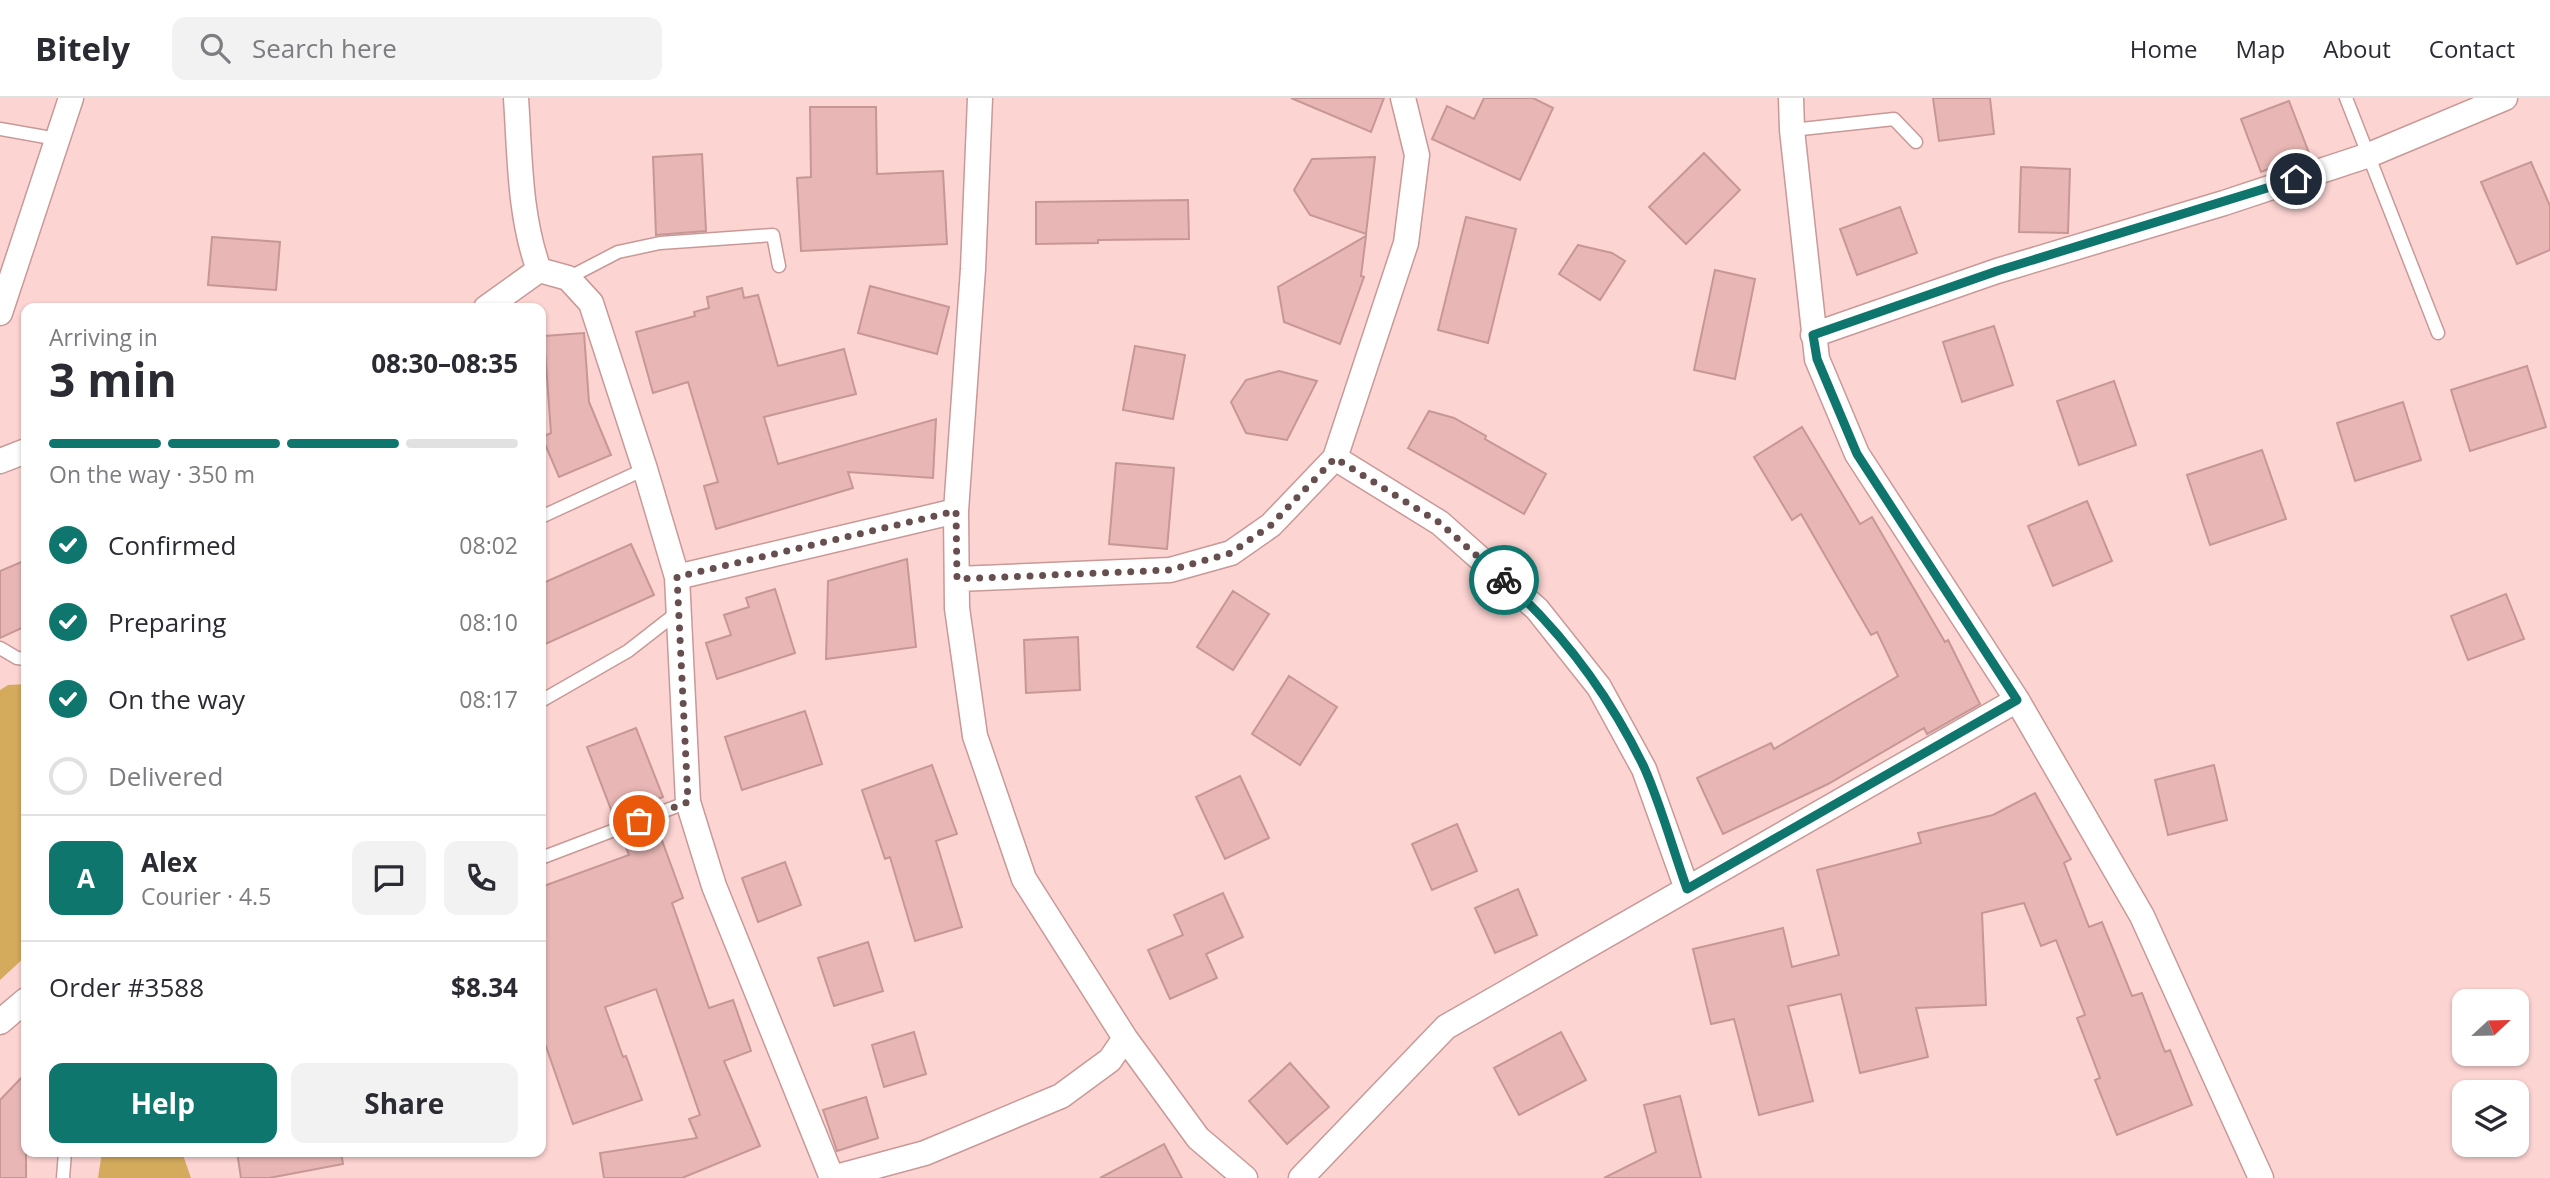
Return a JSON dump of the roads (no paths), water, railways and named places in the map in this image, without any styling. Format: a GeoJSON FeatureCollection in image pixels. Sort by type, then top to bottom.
{"type":"FeatureCollection","features":[{"type":"Feature","properties":{"kind":"street"},"geometry":{"type":"LineString","coordinates":[[0,313],[71,98]]}},
{"type":"Feature","properties":{"kind":"street"},"geometry":{"type":"LineString","coordinates":[[516,98],[523,206],[530,246],[539,270]]}},
{"type":"Feature","properties":{"kind":"street"},"geometry":{"type":"LineString","coordinates":[[980,98],[973,269],[956,511],[957,608],[975,736],[1024,879],[1125,1038],[1198,1138],[1244,1178]]}},
{"type":"Feature","properties":{"kind":"street"},"geometry":{"type":"LineString","coordinates":[[957,579],[1170,570],[1231,553],[1271,525],[1335,458],[1406,243],[1417,155],[1403,98]]}},
{"type":"Feature","properties":{"kind":"street"},"geometry":{"type":"LineString","coordinates":[[1791,98],[1792,131],[1817,359],[1857,454],[2017,700],[2142,916],[2261,1178]]}},
{"type":"Feature","properties":{"kind":"street"},"geometry":{"type":"LineString","coordinates":[[1813,335],[1997,271],[2224,203],[2369,155],[2505,98]]}},
{"type":"Feature","properties":{"kind":"street"},"geometry":{"type":"LineString","coordinates":[[539,270],[568,278],[591,303],[645,469],[677,577],[688,802],[714,886],[832,1178],[925,1153],[1061,1096],[1110,1060],[1125,1038]]}},
{"type":"Feature","properties":{"kind":"street"},"geometry":{"type":"LineString","coordinates":[[493,303],[539,270]]}},
{"type":"Feature","properties":{"kind":"street"},"geometry":{"type":"LineString","coordinates":[[0,461],[21,454]]}},
{"type":"Feature","properties":{"kind":"street"},"geometry":{"type":"LineString","coordinates":[[1335,458],[1440,523],[1537,609],[1599,687],[1644,769],[1687,889]]}},
{"type":"Feature","properties":{"kind":"street"},"geometry":{"type":"LineString","coordinates":[[677,577],[956,511]]}},
{"type":"Feature","properties":{"kind":"street"},"geometry":{"type":"LineString","coordinates":[[1301,1178],[1447,1027],[2017,700]]}},
{"type":"Feature","properties":{"kind":"street"},"geometry":{"type":"LineString","coordinates":[[0,1022],[21,1004]]}},
{"type":"Feature","properties":{"kind":"lane"},"geometry":{"type":"LineString","coordinates":[[2346,98],[2438,333]]}},
{"type":"Feature","properties":{"kind":"lane"},"geometry":{"type":"LineString","coordinates":[[1792,131],[1894,119],[1916,142]]}},
{"type":"Feature","properties":{"kind":"lane"},"geometry":{"type":"LineString","coordinates":[[0,130],[57,139]]}},
{"type":"Feature","properties":{"kind":"lane"},"geometry":{"type":"LineString","coordinates":[[568,278],[618,253],[660,243],[773,234],[779,266]]}},
{"type":"Feature","properties":{"kind":"lane"},"geometry":{"type":"LineString","coordinates":[[546,515],[645,469]]}},
{"type":"Feature","properties":{"kind":"lane"},"geometry":{"type":"LineString","coordinates":[[546,698],[628,651],[678,611]]}},
{"type":"Feature","properties":{"kind":"lane"},"geometry":{"type":"LineString","coordinates":[[0,648],[21,658]]}},
{"type":"Feature","properties":{"kind":"lane"},"geometry":{"type":"LineString","coordinates":[[546,856],[688,802]]}},
{"type":"Feature","properties":{"kind":"lane"},"geometry":{"type":"LineString","coordinates":[[64,1178],[65,1157]]}}]}
